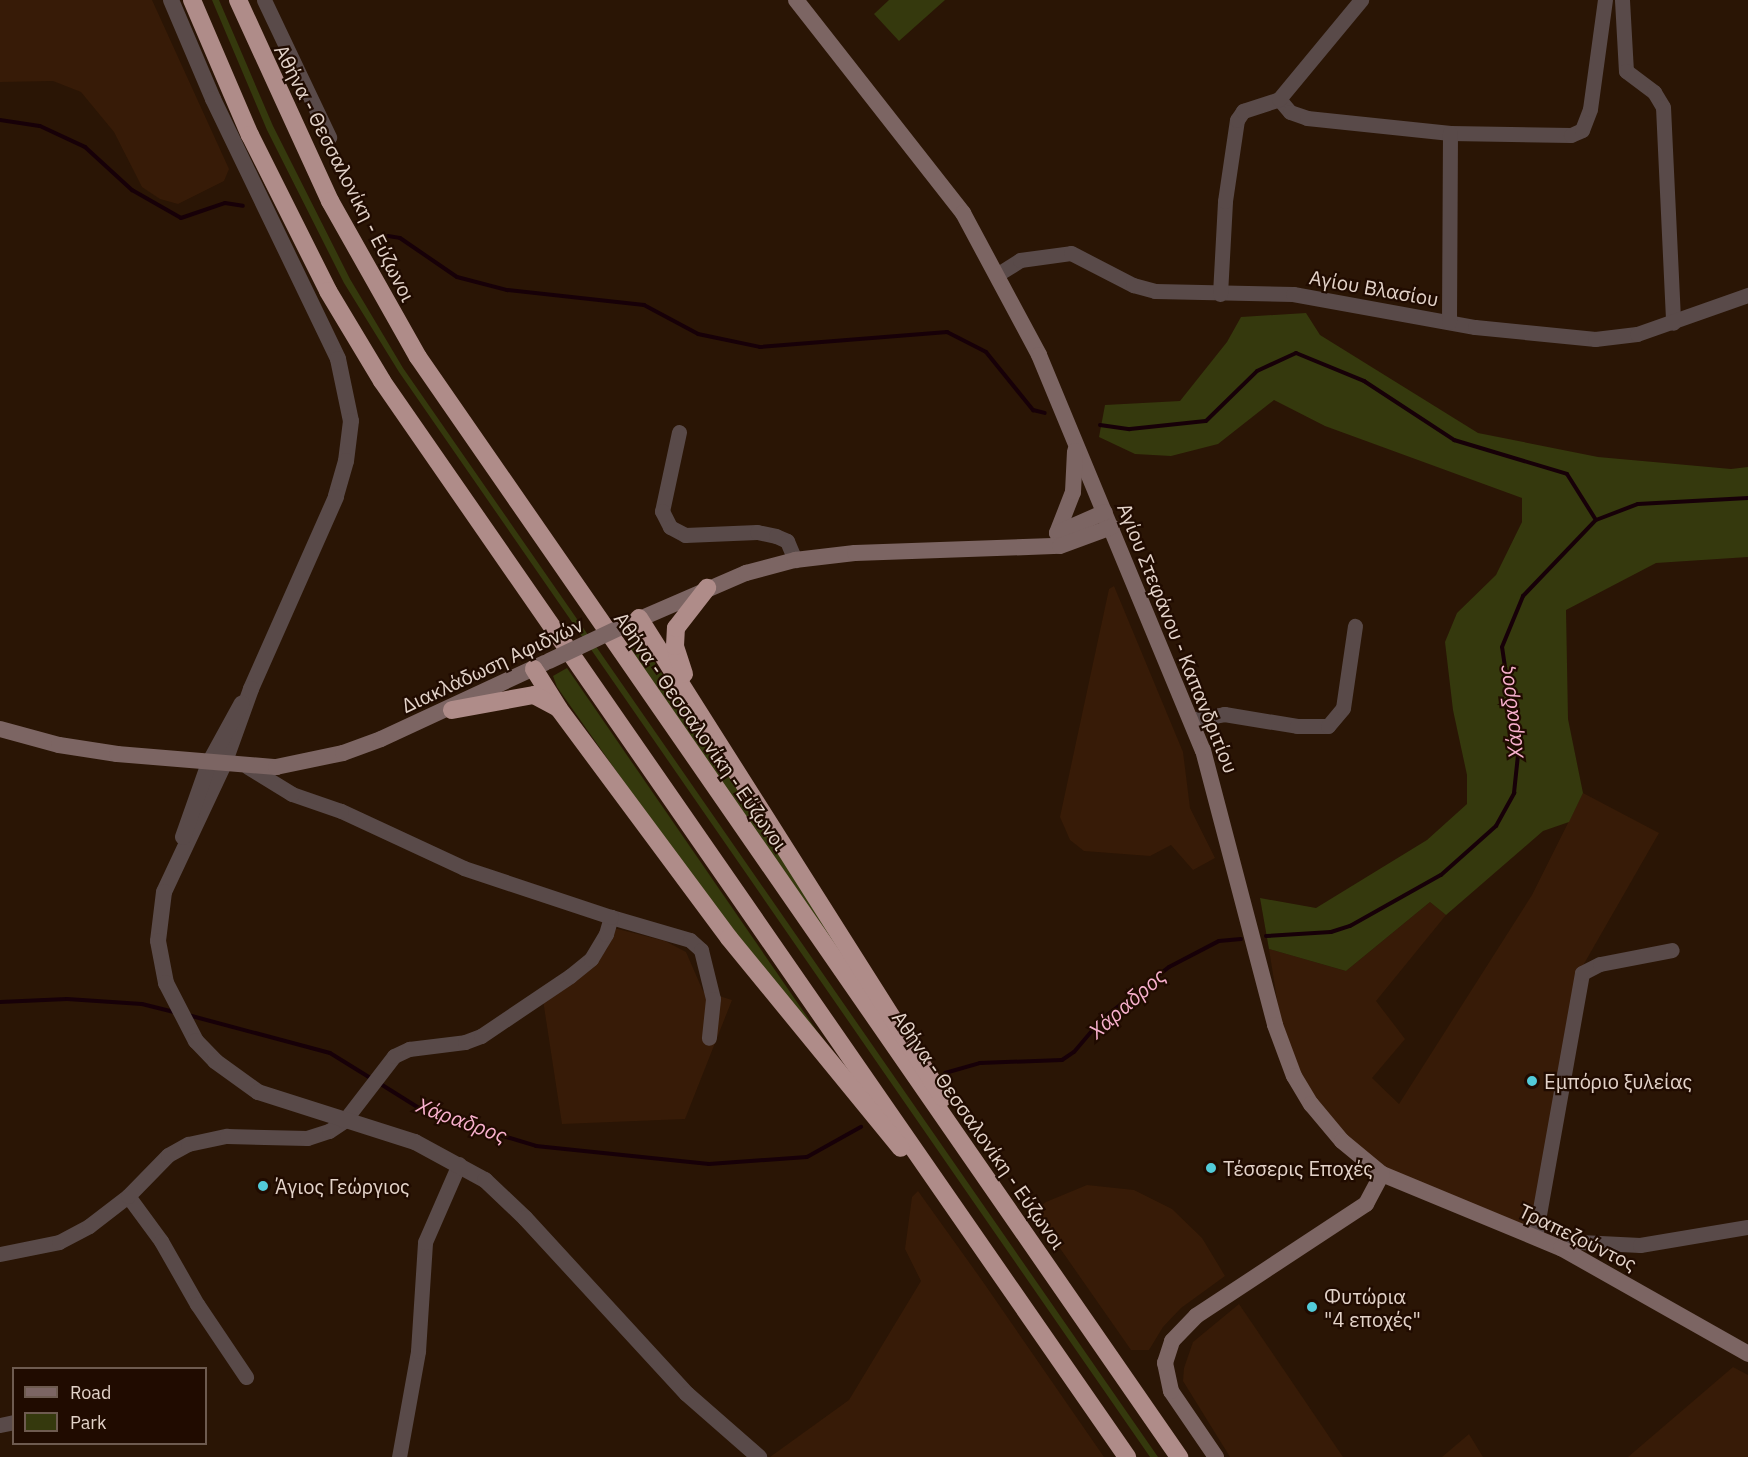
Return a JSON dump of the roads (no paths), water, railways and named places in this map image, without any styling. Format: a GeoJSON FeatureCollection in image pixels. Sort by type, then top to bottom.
{"type":"FeatureCollection","features":[{"type":"Feature","properties":{"kind":"highway"},"geometry":{"type":"LineString","coordinates":[[192,0],[250,135],[356,345],[1127,1457]]}},
{"type":"Feature","properties":{"kind":"highway","name":"Αθήνα - Θεσσαλονίκη - Εύζωνοι"},"geometry":{"type":"LineString","coordinates":[[238,0],[289,119],[365,270],[465,430],[1179,1457]]}},
{"type":"Feature","properties":{"kind":"highway"},"geometry":{"type":"LineString","coordinates":[[365,270],[382,287]]}},
{"type":"Feature","properties":{"kind":"highway"},"geometry":{"type":"LineString","coordinates":[[455,398],[465,430]]}},
{"type":"Feature","properties":{"kind":"highway"},"geometry":{"type":"LineString","coordinates":[[453,502],[474,518]]}},
{"type":"Feature","properties":{"kind":"highway"},"geometry":{"type":"LineString","coordinates":[[692,698],[678,657],[676,628],[707,588]]}},
{"type":"Feature","properties":{"kind":"highway"},"geometry":{"type":"LineString","coordinates":[[639,618],[692,698],[941,1094],[1008,1211]]}},
{"type":"Feature","properties":{"kind":"highway"},"geometry":{"type":"LineString","coordinates":[[542,665],[559,709],[760,979],[971,1232]]}},
{"type":"Feature","properties":{"kind":"highway"},"geometry":{"type":"LineString","coordinates":[[452,710],[534,695],[559,709]]}},
{"type":"Feature","properties":{"kind":"main road","name":"Αγίου Στεφάνου - Καπανδριτίου"},"geometry":{"type":"LineString","coordinates":[[796,0],[941,182],[998,274],[1074,438],[1191,720],[1213,780],[1287,1059],[1321,1116],[1342,1141],[1382,1174]]}},
{"type":"Feature","properties":{"kind":"main road"},"geometry":{"type":"LineString","coordinates":[[1057,533],[1074,492],[1074,438]]}},
{"type":"Feature","properties":{"kind":"main road","name":"Διακλάδωση Αφιδνών"},"geometry":{"type":"LineString","coordinates":[[1031,548],[1057,533],[1108,520]]}},
{"type":"Feature","properties":{"kind":"main road","name":"Διακλάδωση Αφιδνών"},"geometry":{"type":"LineString","coordinates":[[0,729],[59,745],[217,764],[276,767],[343,753],[452,710],[639,618],[707,588],[795,560],[855,553],[1060,546],[1108,520]]}},
{"type":"Feature","properties":{"kind":"main road"},"geometry":{"type":"LineString","coordinates":[[1216,1457],[1171,1391],[1165,1363],[1172,1341],[1196,1316],[1366,1203],[1382,1174]]}},
{"type":"Feature","properties":{"kind":"main road","name":"Τραπεζούντος"},"geometry":{"type":"LineString","coordinates":[[1382,1174],[1562,1248],[1748,1354]]}},
{"type":"Feature","properties":{"kind":"street"},"geometry":{"type":"LineString","coordinates":[[171,0],[213,99],[338,358],[350,404],[350,441],[336,497],[217,764],[164,892],[158,941],[160,960],[175,1005],[196,1041],[214,1061],[258,1092],[344,1121],[383,1130],[459,1164],[485,1180],[525,1218],[687,1394],[759,1457]]}},
{"type":"Feature","properties":{"kind":"street"},"geometry":{"type":"LineString","coordinates":[[264,0],[329,136]]}},
{"type":"Feature","properties":{"kind":"street"},"geometry":{"type":"LineString","coordinates":[[1220,294],[1225,201],[1237,120],[1243,111],[1279,99],[1361,0]]}},
{"type":"Feature","properties":{"kind":"street"},"geometry":{"type":"LineString","coordinates":[[1279,99],[1290,112],[1307,118],[1450,132],[1524,136],[1571,135],[1582,130],[1590,110],[1605,0]]}},
{"type":"Feature","properties":{"kind":"street"},"geometry":{"type":"LineString","coordinates":[[1622,0],[1626,71],[1654,92],[1663,107],[1673,323]]}},
{"type":"Feature","properties":{"kind":"street"},"geometry":{"type":"LineString","coordinates":[[1449,322],[1450,132]]}},
{"type":"Feature","properties":{"kind":"street","name":"Αγίου Βλασίου"},"geometry":{"type":"LineString","coordinates":[[998,274],[1020,260],[1071,253],[1133,285],[1155,291],[1293,294],[1546,337],[1595,339],[1638,334],[1748,295]]}},
{"type":"Feature","properties":{"kind":"street"},"geometry":{"type":"LineString","coordinates":[[679,432],[662,511],[670,527],[685,535],[758,532],[776,536],[787,541],[795,560]]}},
{"type":"Feature","properties":{"kind":"street"},"geometry":{"type":"LineString","coordinates":[[1191,720],[1224,714],[1297,726],[1328,726],[1343,708],[1355,626]]}},
{"type":"Feature","properties":{"kind":"street"},"geometry":{"type":"LineString","coordinates":[[248,767],[292,794],[341,811],[464,868],[611,917],[690,940],[701,950],[713,999],[709,1038]]}},
{"type":"Feature","properties":{"kind":"street"},"geometry":{"type":"LineString","coordinates":[[0,1254],[59,1242],[89,1226],[128,1196],[168,1155],[188,1144],[227,1136],[307,1138],[344,1121],[394,1056],[409,1049],[465,1042],[481,1036],[591,959],[606,934],[611,917]]}},
{"type":"Feature","properties":{"kind":"street"},"geometry":{"type":"LineString","coordinates":[[1535,1237],[1582,973],[1600,964],[1672,950]]}},
{"type":"Feature","properties":{"kind":"street"},"geometry":{"type":"LineString","coordinates":[[399,1457],[418,1351],[425,1242],[459,1164]]}},
{"type":"Feature","properties":{"kind":"street"},"geometry":{"type":"LineString","coordinates":[[128,1196],[161,1241],[197,1304],[246,1377]]}},
{"type":"Feature","properties":{"kind":"street"},"geometry":{"type":"LineString","coordinates":[[1562,1248],[1580,1242],[1640,1245],[1748,1227]]}},
{"type":"Feature","properties":{"kind":"waterway"},"geometry":{"type":"LineString","coordinates":[[0,120],[40,126],[85,147],[132,190],[181,218],[225,203],[243,206]]}},
{"type":"Feature","properties":{"kind":"waterway"},"geometry":{"type":"LineString","coordinates":[[388,236],[400,238],[457,277],[507,290],[644,305],[698,334],[760,347],[947,332],[986,352],[1033,410],[1045,413]]}},
{"type":"Feature","properties":{"kind":"waterway"},"geometry":{"type":"LineString","coordinates":[[1100,425],[1130,429],[1206,421],[1257,371],[1296,353],[1364,381],[1454,440],[1567,474],[1596,520]]}},
{"type":"Feature","properties":{"kind":"waterway","name":"Χάραδρος"},"geometry":{"type":"LineString","coordinates":[[1266,936],[1331,932],[1350,926],[1441,875],[1496,826],[1514,793],[1518,755],[1502,647],[1523,596],[1596,520],[1638,504],[1748,498]]}},
{"type":"Feature","properties":{"kind":"waterway","name":"Χάραδρος"},"geometry":{"type":"LineString","coordinates":[[945,1073],[980,1063],[1062,1060],[1074,1052],[1102,1019],[1169,967],[1219,941],[1241,939]]}},
{"type":"Feature","properties":{"kind":"waterway","name":"Χάραδρος"},"geometry":{"type":"LineString","coordinates":[[0,1002],[67,999],[142,1004],[175,1012]]}},
{"type":"Feature","properties":{"kind":"waterway","name":"Χάραδρος"},"geometry":{"type":"LineString","coordinates":[[188,1015],[330,1053],[372,1079]]}},
{"type":"Feature","properties":{"kind":"waterway","name":"Χάραδρος"},"geometry":{"type":"LineString","coordinates":[[379,1083],[427,1113],[536,1146],[709,1164],[807,1157],[861,1127]]}},
{"type":"Feature","properties":{"kind":"place","name":"Εμπόριο ξυλείας"},"geometry":{"type":"Point","coordinates":[1532,1081]}},
{"type":"Feature","properties":{"kind":"place","name":"Τέσσερις Εποχές"},"geometry":{"type":"Point","coordinates":[1211,1168]}},
{"type":"Feature","properties":{"kind":"place","name":"Άγιος Γεώργιος"},"geometry":{"type":"Point","coordinates":[263,1186]}},
{"type":"Feature","properties":{"kind":"place","name":"Φυτώρια \"4 εποχές\""},"geometry":{"type":"Point","coordinates":[1312,1307]}}]}
